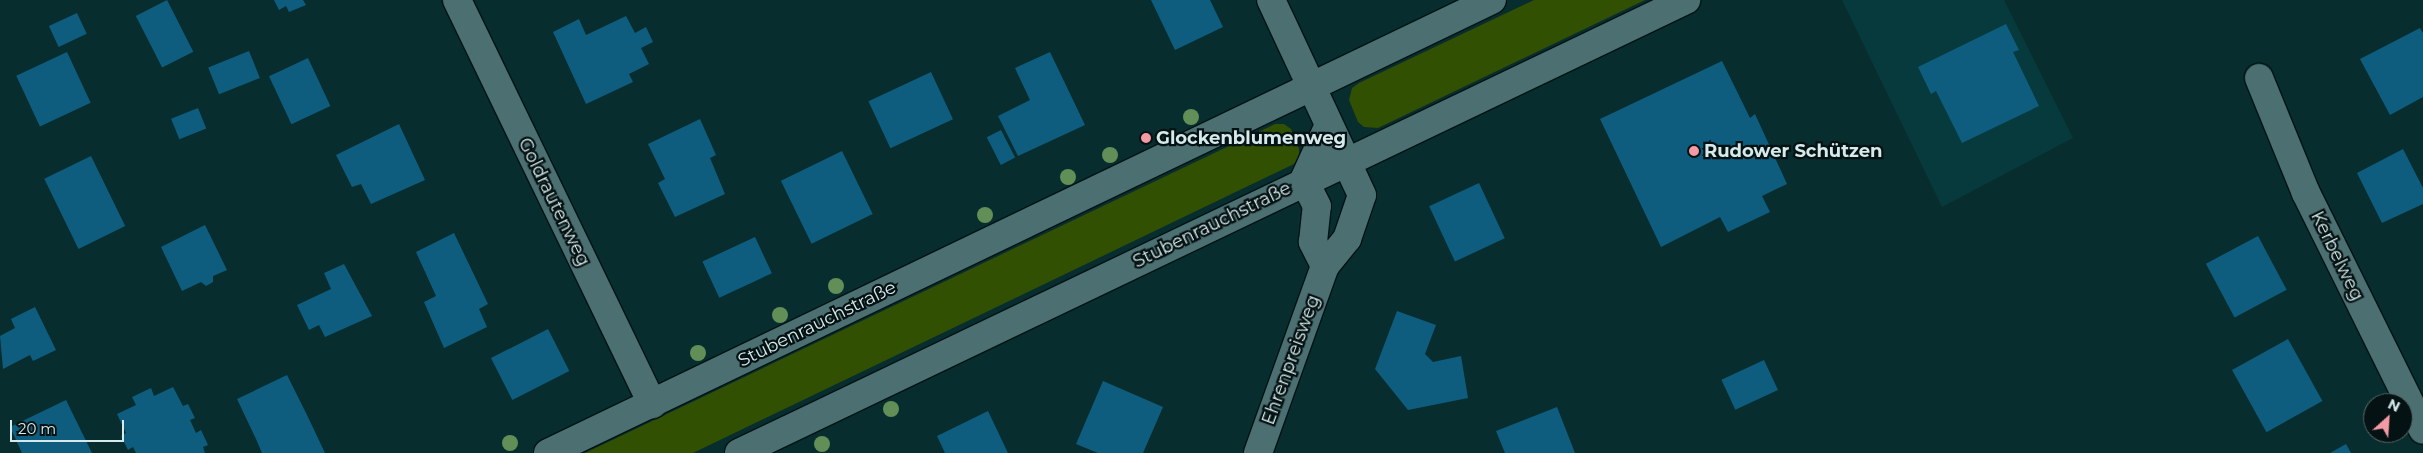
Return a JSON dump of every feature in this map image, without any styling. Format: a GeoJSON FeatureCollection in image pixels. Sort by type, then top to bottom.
{"type":"FeatureCollection","features":[{"type":"Feature","properties":{"kind":"main road","name":"Goldrautenweg"},"geometry":{"type":"LineString","coordinates":[[457,0],[652,404]]}},
{"type":"Feature","properties":{"kind":"main road"},"geometry":{"type":"LineString","coordinates":[[1271,0],[1346,160]]}},
{"type":"Feature","properties":{"kind":"main road","name":"Stubenrauchstraße"},"geometry":{"type":"LineString","coordinates":[[548,453],[1492,0]]}},
{"type":"Feature","properties":{"kind":"main road","name":"Stubenrauchstraße"},"geometry":{"type":"LineString","coordinates":[[739,453],[1304,180],[1686,0]]}},
{"type":"Feature","properties":{"kind":"main road","name":"Kerbelweg"},"geometry":{"type":"LineString","coordinates":[[2260,78],[2306,193],[2423,430]]}},
{"type":"Feature","properties":{"kind":"main road"},"geometry":{"type":"LineString","coordinates":[[1325,266],[1313,242],[1317,206],[1304,180],[1330,125]]}},
{"type":"Feature","properties":{"kind":"main road","name":"Ehrenpreisweg"},"geometry":{"type":"LineString","coordinates":[[1258,453],[1325,266],[1347,239],[1362,195],[1346,160]]}},
{"type":"Feature","properties":{"kind":"shaded area"},"geometry":{"type":"Polygon","coordinates":[[[1842,0],[2004,0],[2073,138],[1942,207],[1842,0]]]}},
{"type":"Feature","properties":{"kind":"green space"},"geometry":{"type":"Polygon","coordinates":[[[1534,0],[1645,0],[1378,128],[1364,127],[1358,122],[1349,100],[1352,88],[1359,83],[1534,0]]]}},
{"type":"Feature","properties":{"kind":"green space"},"geometry":{"type":"Polygon","coordinates":[[[1275,124],[1284,124],[1291,129],[1299,149],[1299,157],[1294,164],[693,453],[585,453],[1275,124]]]}},
{"type":"Feature","properties":{"kind":"building"},"geometry":{"type":"Polygon","coordinates":[[[167,0],[193,52],[162,68],[136,16],[167,0]]]}},
{"type":"Feature","properties":{"kind":"building"},"geometry":{"type":"Polygon","coordinates":[[[274,0],[303,0],[306,5],[289,12],[286,6],[279,10],[274,0]]]}},
{"type":"Feature","properties":{"kind":"building"},"geometry":{"type":"Polygon","coordinates":[[[1151,0],[1210,0],[1223,27],[1175,50],[1151,0]]]}},
{"type":"Feature","properties":{"kind":"building"},"geometry":{"type":"Polygon","coordinates":[[[77,13],[87,34],[59,47],[49,26],[77,13]]]}},
{"type":"Feature","properties":{"kind":"building"},"geometry":{"type":"Polygon","coordinates":[[[626,16],[635,33],[646,27],[653,42],[641,48],[649,64],[629,74],[633,82],[586,104],[553,32],[579,19],[586,35],[626,16]]]}},
{"type":"Feature","properties":{"kind":"building"},"geometry":{"type":"Polygon","coordinates":[[[2006,24],[2019,50],[2013,52],[2039,106],[1962,143],[1936,91],[1931,94],[1918,67],[2006,24]]]}},
{"type":"Feature","properties":{"kind":"building"},"geometry":{"type":"Polygon","coordinates":[[[2420,28],[2423,33],[2423,97],[2390,115],[2360,59],[2420,28]]]}},
{"type":"Feature","properties":{"kind":"building"},"geometry":{"type":"Polygon","coordinates":[[[249,51],[260,78],[219,94],[208,67],[249,51]]]}},
{"type":"Feature","properties":{"kind":"building"},"geometry":{"type":"Polygon","coordinates":[[[67,52],[91,103],[40,126],[16,76],[67,52]]]}},
{"type":"Feature","properties":{"kind":"building"},"geometry":{"type":"Polygon","coordinates":[[[1050,52],[1085,125],[1018,156],[998,116],[1030,100],[1015,68],[1050,52]]]}},
{"type":"Feature","properties":{"kind":"building"},"geometry":{"type":"Polygon","coordinates":[[[308,58],[330,106],[291,124],[269,76],[308,58]]]}},
{"type":"Feature","properties":{"kind":"building","name":"Rudower Schützen"},"geometry":{"type":"Polygon","coordinates":[[[1722,61],[1750,118],[1755,114],[1787,184],[1762,196],[1770,212],[1728,232],[1720,217],[1661,247],[1600,119],[1722,61]]]}},
{"type":"Feature","properties":{"kind":"building"},"geometry":{"type":"Polygon","coordinates":[[[931,72],[953,119],[890,148],[868,101],[931,72]]]}},
{"type":"Feature","properties":{"kind":"building"},"geometry":{"type":"Polygon","coordinates":[[[198,108],[206,128],[179,139],[171,119],[198,108]]]}},
{"type":"Feature","properties":{"kind":"building"},"geometry":{"type":"Polygon","coordinates":[[[700,119],[716,155],[710,158],[725,194],[675,217],[658,183],[665,179],[648,144],[700,119]]]}},
{"type":"Feature","properties":{"kind":"building"},"geometry":{"type":"Polygon","coordinates":[[[399,124],[425,180],[371,204],[361,184],[352,187],[336,155],[399,124]]]}},
{"type":"Feature","properties":{"kind":"building"},"geometry":{"type":"Polygon","coordinates":[[[1001,130],[1015,158],[1001,165],[987,137],[1001,130]]]}},
{"type":"Feature","properties":{"kind":"building"},"geometry":{"type":"Polygon","coordinates":[[[2403,149],[2423,188],[2423,204],[2382,223],[2357,173],[2403,149]]]}},
{"type":"Feature","properties":{"kind":"building"},"geometry":{"type":"Polygon","coordinates":[[[842,151],[873,214],[812,244],[781,181],[842,151]]]}},
{"type":"Feature","properties":{"kind":"building"},"geometry":{"type":"Polygon","coordinates":[[[91,156],[125,226],[78,249],[44,179],[91,156]]]}},
{"type":"Feature","properties":{"kind":"building"},"geometry":{"type":"Polygon","coordinates":[[[1479,183],[1505,238],[1455,262],[1429,206],[1479,183]]]}},
{"type":"Feature","properties":{"kind":"building"},"geometry":{"type":"Polygon","coordinates":[[[205,225],[227,270],[213,276],[213,282],[206,286],[201,282],[182,291],[161,247],[205,225]]]}},
{"type":"Feature","properties":{"kind":"building"},"geometry":{"type":"Polygon","coordinates":[[[454,233],[488,304],[479,309],[487,327],[444,348],[424,302],[436,296],[416,252],[454,233]]]}},
{"type":"Feature","properties":{"kind":"building"},"geometry":{"type":"Polygon","coordinates":[[[2258,236],[2287,290],[2235,318],[2206,264],[2258,236]]]}},
{"type":"Feature","properties":{"kind":"building"},"geometry":{"type":"Polygon","coordinates":[[[755,237],[772,273],[719,298],[702,262],[755,237]]]}},
{"type":"Feature","properties":{"kind":"building"},"geometry":{"type":"Polygon","coordinates":[[[344,264],[372,316],[325,337],[319,325],[309,330],[297,305],[331,289],[324,273],[344,264]]]}},
{"type":"Feature","properties":{"kind":"building"},"geometry":{"type":"Polygon","coordinates":[[[35,307],[56,350],[33,361],[30,355],[3,369],[0,336],[15,328],[11,319],[35,307]]]}},
{"type":"Feature","properties":{"kind":"building"},"geometry":{"type":"Polygon","coordinates":[[[1397,311],[1436,325],[1425,354],[1433,362],[1461,356],[1468,398],[1408,410],[1375,369],[1397,311]]]}},
{"type":"Feature","properties":{"kind":"building"},"geometry":{"type":"Polygon","coordinates":[[[548,329],[569,371],[512,400],[491,358],[548,329]]]}},
{"type":"Feature","properties":{"kind":"building"},"geometry":{"type":"Polygon","coordinates":[[[2288,339],[2322,401],[2266,432],[2232,370],[2288,339]]]}},
{"type":"Feature","properties":{"kind":"building"},"geometry":{"type":"Polygon","coordinates":[[[1764,360],[1778,390],[1735,410],[1721,380],[1764,360]]]}},
{"type":"Feature","properties":{"kind":"building"},"geometry":{"type":"Polygon","coordinates":[[[287,375],[325,453],[262,453],[237,399],[287,375]]]}},
{"type":"Feature","properties":{"kind":"building"},"geometry":{"type":"Polygon","coordinates":[[[1103,381],[1163,407],[1143,453],[1098,453],[1076,444],[1103,381]]]}},
{"type":"Feature","properties":{"kind":"building"},"geometry":{"type":"Polygon","coordinates":[[[173,387],[183,406],[188,404],[195,418],[190,420],[196,433],[201,430],[208,445],[203,447],[205,453],[136,453],[133,447],[128,450],[121,436],[126,433],[117,414],[136,405],[132,397],[151,388],[154,396],[173,387]]]}},
{"type":"Feature","properties":{"kind":"building"},"geometry":{"type":"Polygon","coordinates":[[[66,400],[92,453],[22,453],[10,427],[66,400]]]}},
{"type":"Feature","properties":{"kind":"building"},"geometry":{"type":"Polygon","coordinates":[[[1557,407],[1575,453],[1505,453],[1496,431],[1557,407]]]}},
{"type":"Feature","properties":{"kind":"building"},"geometry":{"type":"Polygon","coordinates":[[[988,411],[1008,453],[945,453],[937,436],[988,411]]]}},
{"type":"Feature","properties":{"kind":"building"},"geometry":{"type":"Polygon","coordinates":[[[2346,444],[2351,453],[2330,453],[2346,444]]]}},
{"type":"Feature","properties":{"kind":"place","name":"Glockenblumenweg"},"geometry":{"type":"Point","coordinates":[1146,138]}},
{"type":"Feature","properties":{"kind":"place","name":"Rudower Schützen"},"geometry":{"type":"Point","coordinates":[1694,151]}}]}
